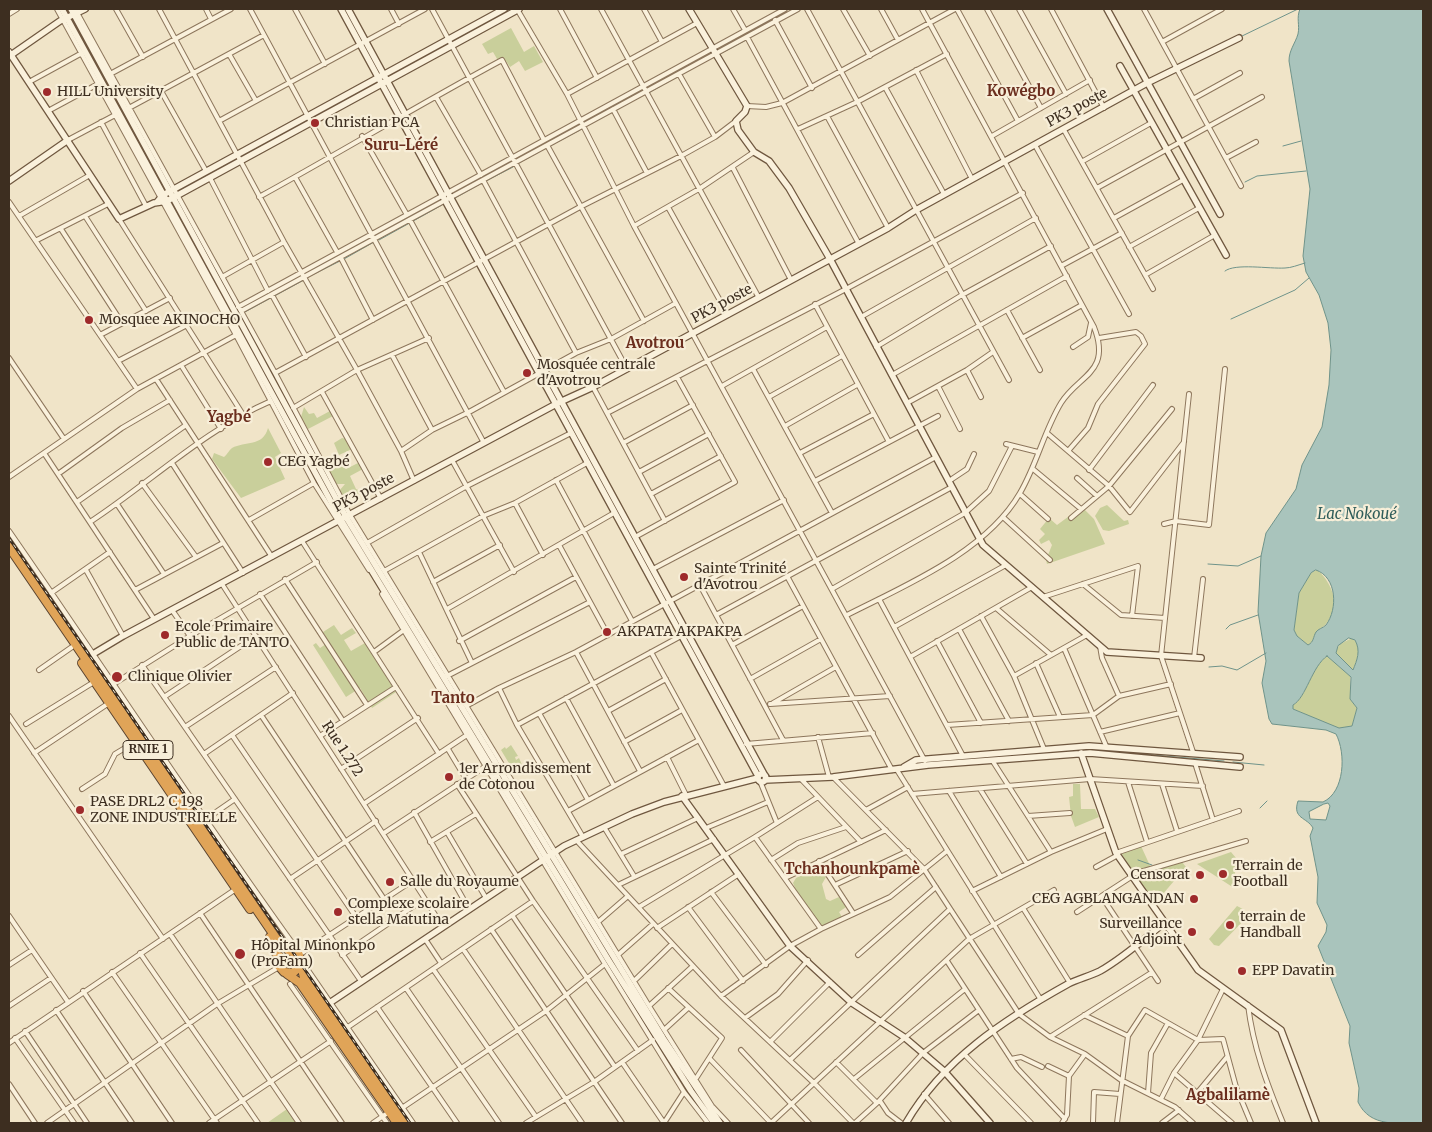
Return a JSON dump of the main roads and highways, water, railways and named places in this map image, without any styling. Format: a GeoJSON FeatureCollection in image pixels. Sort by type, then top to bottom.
{"type":"FeatureCollection","features":[{"type":"Feature","properties":{"kind":"highway","name":"RNIE 1"},"geometry":{"type":"LineString","coordinates":[[9,547],[243,887],[276,938],[297,956],[307,982],[393,1112],[397,1123]]}},
{"type":"Feature","properties":{"kind":"highway","name":"RNIE 1"},"geometry":{"type":"LineString","coordinates":[[9,556],[135,742],[243,887],[274,945],[278,964],[285,973],[300,983],[393,1112],[404,1123]]}},
{"type":"Feature","properties":{"kind":"highway"},"geometry":{"type":"LineString","coordinates":[[278,964],[282,952],[297,956],[294,972],[285,973]]}},
{"type":"Feature","properties":{"kind":"water","name":"Lac Nokoué"},"geometry":{"type":"Polygon","coordinates":[[[1300,9],[1423,9],[1423,1123],[1395,1123],[1378,1120],[1363,1110],[1358,1102],[1359,1088],[1349,1043],[1350,1026],[1318,946],[1326,932],[1327,925],[1317,903],[1318,877],[1310,836],[1313,828],[1297,811],[1298,801],[1323,802],[1336,790],[1342,761],[1339,742],[1336,734],[1326,730],[1272,724],[1269,719],[1262,683],[1266,661],[1258,612],[1261,556],[1266,533],[1296,489],[1302,465],[1322,427],[1329,385],[1331,350],[1328,323],[1319,295],[1306,272],[1303,256],[1310,189],[1289,61],[1291,50],[1298,34],[1300,9]],[[1316,570],[1311,573],[1299,593],[1294,630],[1297,636],[1308,645],[1317,631],[1326,625],[1334,602],[1332,586],[1328,579],[1316,570]],[[1349,638],[1338,646],[1336,653],[1353,670],[1358,652],[1355,640],[1349,638]],[[1327,656],[1322,661],[1302,696],[1293,705],[1293,709],[1339,728],[1352,726],[1357,708],[1350,699],[1351,677],[1327,656]],[[1328,803],[1324,804],[1309,812],[1310,819],[1326,820],[1330,806],[1328,803]]]}},
{"type":"Feature","properties":{"kind":"waterway"},"geometry":{"type":"LineString","coordinates":[[454,40],[512,9]]}},
{"type":"Feature","properties":{"kind":"waterway"},"geometry":{"type":"LineString","coordinates":[[1240,37],[1298,9]]}},
{"type":"Feature","properties":{"kind":"waterway"},"geometry":{"type":"LineString","coordinates":[[749,38],[787,17]]}},
{"type":"Feature","properties":{"kind":"waterway"},"geometry":{"type":"LineString","coordinates":[[718,55],[746,40]]}},
{"type":"Feature","properties":{"kind":"waterway"},"geometry":{"type":"LineString","coordinates":[[389,76],[449,43]]}},
{"type":"Feature","properties":{"kind":"waterway"},"geometry":{"type":"LineString","coordinates":[[650,92],[715,56]]}},
{"type":"Feature","properties":{"kind":"waterway"},"geometry":{"type":"LineString","coordinates":[[313,117],[378,82]]}},
{"type":"Feature","properties":{"kind":"waterway"},"geometry":{"type":"LineString","coordinates":[[616,110],[645,94]]}},
{"type":"Feature","properties":{"kind":"waterway"},"geometry":{"type":"LineString","coordinates":[[585,127],[612,112]]}},
{"type":"Feature","properties":{"kind":"waterway"},"geometry":{"type":"LineString","coordinates":[[256,148],[307,120]]}},
{"type":"Feature","properties":{"kind":"waterway"},"geometry":{"type":"LineString","coordinates":[[550,146],[580,130]]}},
{"type":"Feature","properties":{"kind":"waterway"},"geometry":{"type":"LineString","coordinates":[[1283,146],[1301,141]]}},
{"type":"Feature","properties":{"kind":"waterway"},"geometry":{"type":"LineString","coordinates":[[519,163],[546,148]]}},
{"type":"Feature","properties":{"kind":"waterway"},"geometry":{"type":"LineString","coordinates":[[208,175],[238,158]]}},
{"type":"Feature","properties":{"kind":"waterway"},"geometry":{"type":"LineString","coordinates":[[486,181],[513,167]]}},
{"type":"Feature","properties":{"kind":"waterway"},"geometry":{"type":"LineString","coordinates":[[1245,182],[1257,176],[1306,171]]}},
{"type":"Feature","properties":{"kind":"waterway"},"geometry":{"type":"LineString","coordinates":[[187,186],[206,176]]}},
{"type":"Feature","properties":{"kind":"waterway"},"geometry":{"type":"LineString","coordinates":[[455,198],[482,183]]}},
{"type":"Feature","properties":{"kind":"waterway"},"geometry":{"type":"LineString","coordinates":[[379,240],[442,205]]}},
{"type":"Feature","properties":{"kind":"waterway"},"geometry":{"type":"LineString","coordinates":[[344,259],[374,242]]}},
{"type":"Feature","properties":{"kind":"waterway"},"geometry":{"type":"LineString","coordinates":[[308,277],[340,261]]}},
{"type":"Feature","properties":{"kind":"waterway"},"geometry":{"type":"LineString","coordinates":[[1225,271],[1236,267],[1287,268],[1305,263]]}},
{"type":"Feature","properties":{"kind":"waterway"},"geometry":{"type":"LineString","coordinates":[[1231,319],[1295,290],[1309,278]]}},
{"type":"Feature","properties":{"kind":"waterway"},"geometry":{"type":"LineString","coordinates":[[243,313],[302,281]]}},
{"type":"Feature","properties":{"kind":"waterway"},"geometry":{"type":"LineString","coordinates":[[1208,564],[1238,566],[1261,556]]}},
{"type":"Feature","properties":{"kind":"waterway"},"geometry":{"type":"LineString","coordinates":[[1226,629],[1230,625],[1258,615]]}},
{"type":"Feature","properties":{"kind":"waterway"},"geometry":{"type":"LineString","coordinates":[[1209,667],[1222,666],[1237,670],[1266,653]]}},
{"type":"Feature","properties":{"kind":"waterway"},"geometry":{"type":"LineString","coordinates":[[993,757],[1091,750],[1224,761]]}},
{"type":"Feature","properties":{"kind":"waterway"},"geometry":{"type":"LineString","coordinates":[[1233,762],[1264,765]]}},
{"type":"Feature","properties":{"kind":"waterway"},"geometry":{"type":"LineString","coordinates":[[916,763],[923,763]]}},
{"type":"Feature","properties":{"kind":"waterway"},"geometry":{"type":"LineString","coordinates":[[1260,808],[1267,801]]}},
{"type":"Feature","properties":{"kind":"waterway"},"geometry":{"type":"LineString","coordinates":[[1138,860],[1152,865]]}},
{"type":"Feature","properties":{"kind":"railway"},"geometry":{"type":"LineString","coordinates":[[9,538],[410,1123]]}},
{"type":"Feature","properties":{"kind":"place","name":"HILL University"},"geometry":{"type":"Point","coordinates":[47,92]}},
{"type":"Feature","properties":{"kind":"place","name":"Christian PCA"},"geometry":{"type":"Point","coordinates":[315,123]}},
{"type":"Feature","properties":{"kind":"place","name":"Mosquee AKINOCHO"},"geometry":{"type":"Point","coordinates":[89,320]}},
{"type":"Feature","properties":{"kind":"place","name":"Mosquée centrale d'Avotrou"},"geometry":{"type":"Point","coordinates":[527,373]}},
{"type":"Feature","properties":{"kind":"place","name":"CEG Yagbé"},"geometry":{"type":"Point","coordinates":[268,462]}},
{"type":"Feature","properties":{"kind":"place","name":"Sainte Trinité d'Avotrou"},"geometry":{"type":"Point","coordinates":[684,577]}},
{"type":"Feature","properties":{"kind":"place","name":"AKPATA AKPAKPA"},"geometry":{"type":"Point","coordinates":[607,632]}},
{"type":"Feature","properties":{"kind":"place","name":"Ecole Primaire Public de TANTO"},"geometry":{"type":"Point","coordinates":[165,635]}},
{"type":"Feature","properties":{"kind":"place","name":"Clinique Olivier"},"geometry":{"type":"Point","coordinates":[117,677]}},
{"type":"Feature","properties":{"kind":"place","name":"1er Arrondissement de Cotonou"},"geometry":{"type":"Point","coordinates":[449,777]}},
{"type":"Feature","properties":{"kind":"place","name":"PASE DRL2 C 198 ZONE INDUSTRIELLE"},"geometry":{"type":"Point","coordinates":[80,810]}},
{"type":"Feature","properties":{"kind":"place","name":"Terrain de Football"},"geometry":{"type":"Point","coordinates":[1223,874]}},
{"type":"Feature","properties":{"kind":"place","name":"Censorat"},"geometry":{"type":"Point","coordinates":[1200,875]}},
{"type":"Feature","properties":{"kind":"place","name":"Salle du Royaume"},"geometry":{"type":"Point","coordinates":[390,882]}},
{"type":"Feature","properties":{"kind":"place","name":"CEG AGBLANGANDAN"},"geometry":{"type":"Point","coordinates":[1194,899]}},
{"type":"Feature","properties":{"kind":"place","name":"Complexe scolaire stella Matutina"},"geometry":{"type":"Point","coordinates":[338,912]}},
{"type":"Feature","properties":{"kind":"place","name":"terrain de Handball"},"geometry":{"type":"Point","coordinates":[1230,925]}},
{"type":"Feature","properties":{"kind":"place","name":"Surveillance Adjoint"},"geometry":{"type":"Point","coordinates":[1192,932]}},
{"type":"Feature","properties":{"kind":"place","name":"Hôpital Minonkpo (ProFam)"},"geometry":{"type":"Point","coordinates":[240,954]}},
{"type":"Feature","properties":{"kind":"place","name":"EPP Davatin"},"geometry":{"type":"Point","coordinates":[1242,971]}},
{"type":"Feature","properties":{"kind":"district","name":"Kowégbo"},"geometry":{"type":"Point","coordinates":[1021,92]}},
{"type":"Feature","properties":{"kind":"district","name":"Suru-Léré"},"geometry":{"type":"Point","coordinates":[401,146]}},
{"type":"Feature","properties":{"kind":"district","name":"Avotrou"},"geometry":{"type":"Point","coordinates":[655,344]}},
{"type":"Feature","properties":{"kind":"district","name":"Yagbé"},"geometry":{"type":"Point","coordinates":[229,418]}},
{"type":"Feature","properties":{"kind":"district","name":"Tanto"},"geometry":{"type":"Point","coordinates":[453,699]}},
{"type":"Feature","properties":{"kind":"district","name":"Tchanhounkpamè"},"geometry":{"type":"Point","coordinates":[852,870]}},
{"type":"Feature","properties":{"kind":"district","name":"Agbalilamè"},"geometry":{"type":"Point","coordinates":[1228,1096]}}]}
